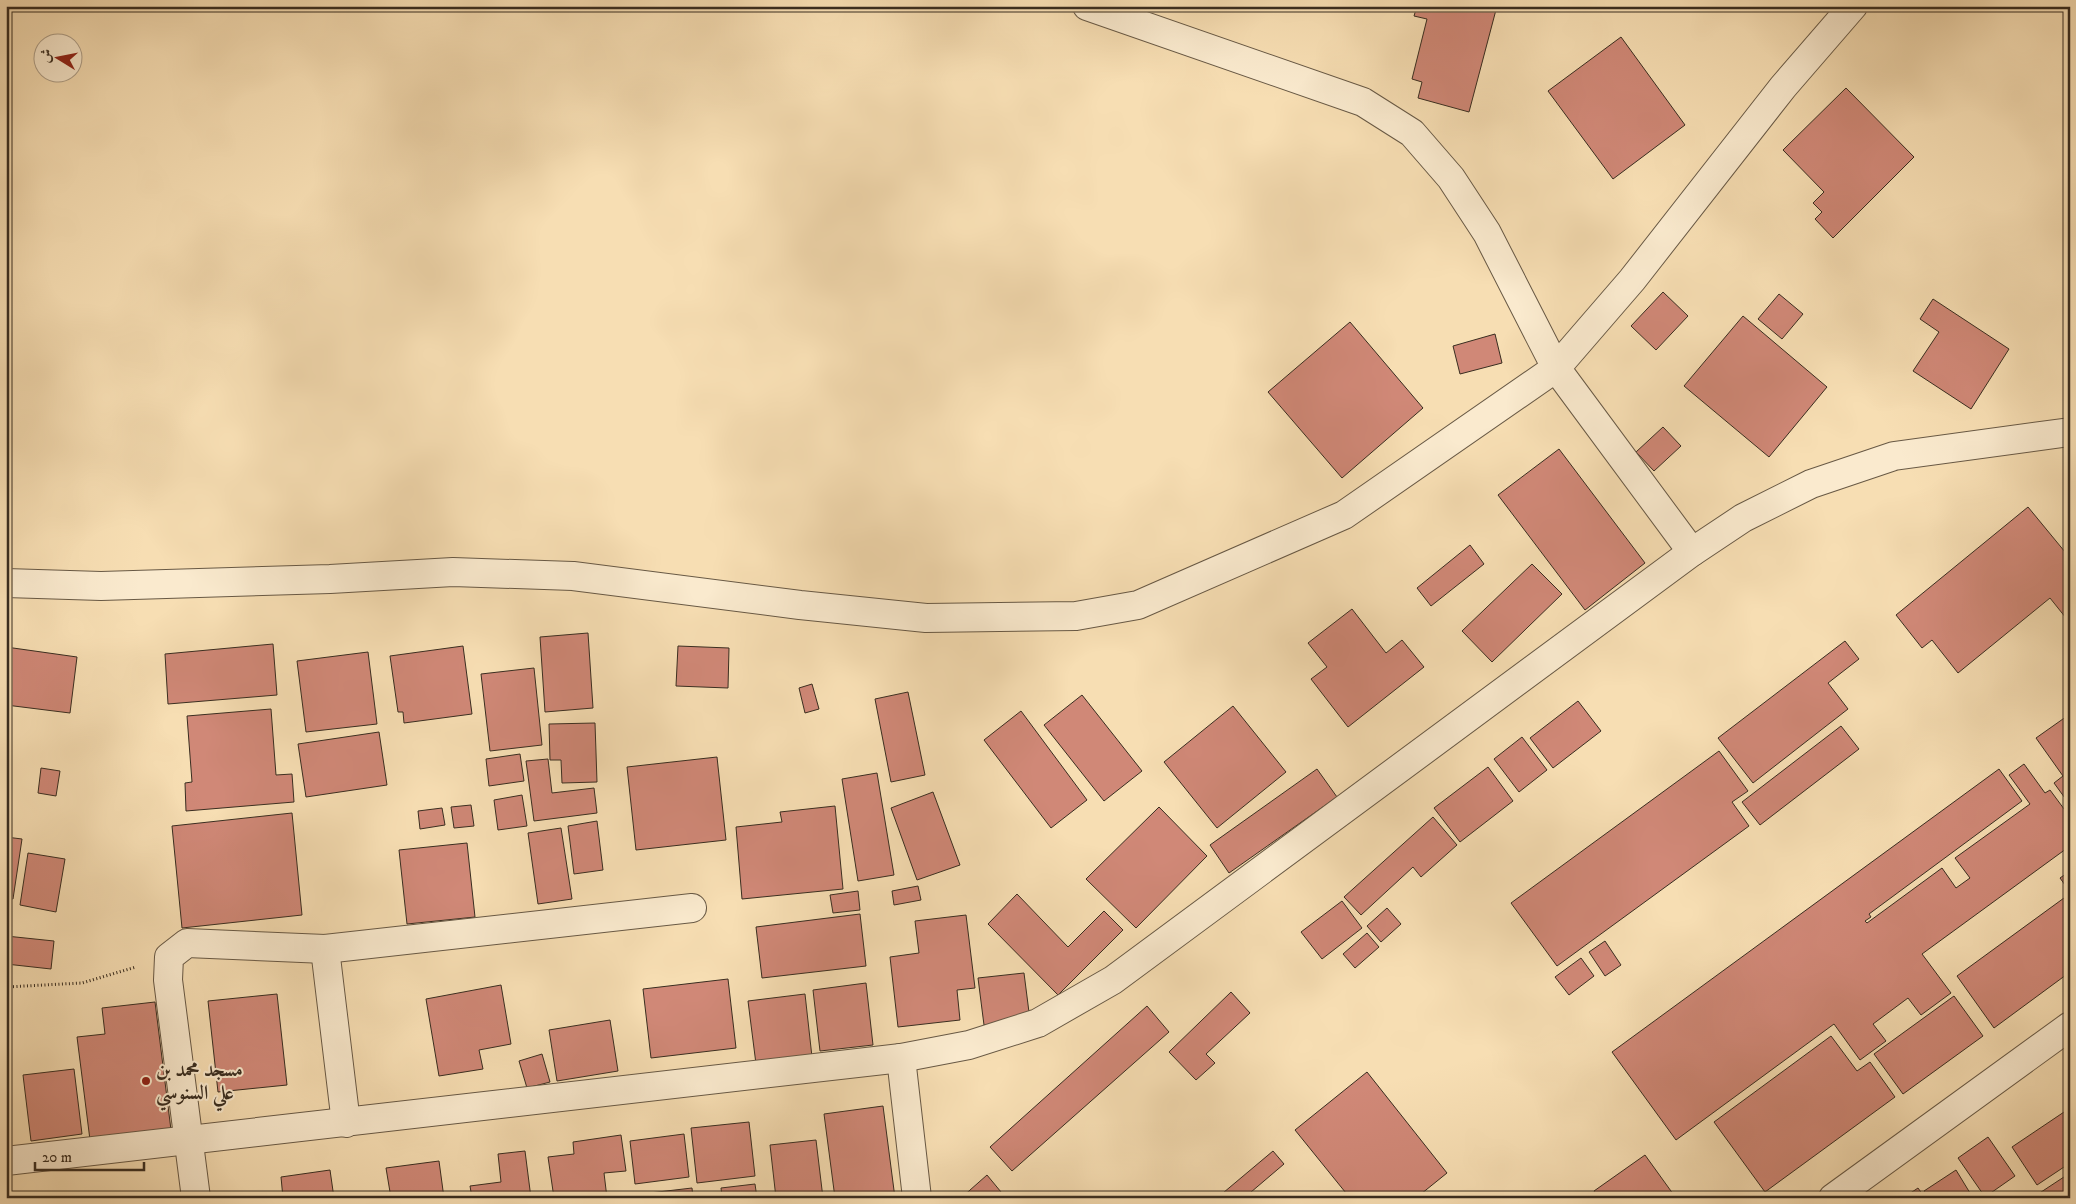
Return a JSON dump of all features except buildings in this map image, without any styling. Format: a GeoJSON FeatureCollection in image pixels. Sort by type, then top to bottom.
{"type":"FeatureCollection","features":[{"type":"Feature","properties":{"kind":"street"},"geometry":{"type":"LineString","coordinates":[[1087,6],[1363,102],[1412,133],[1451,178],[1486,233],[1556,368],[1692,552]]}},
{"type":"Feature","properties":{"kind":"street"},"geometry":{"type":"LineString","coordinates":[[6,583],[101,586],[462,572],[573,576],[800,605],[926,618],[1076,616],[1138,605],[1344,515],[1556,368],[1632,280],[1784,87],[1853,6]]}},
{"type":"Feature","properties":{"kind":"street"},"geometry":{"type":"LineString","coordinates":[[6,1161],[901,1058],[969,1045],[1038,1022],[1113,980],[1692,552],[1743,518],[1812,484],[1894,456],[2070,432]]}},
{"type":"Feature","properties":{"kind":"street"},"geometry":{"type":"LineString","coordinates":[[196,1198],[168,980],[169,958],[187,943],[325,949],[692,908]]}},
{"type":"Feature","properties":{"kind":"street"},"geometry":{"type":"LineString","coordinates":[[325,949],[346,1123]]}},
{"type":"Feature","properties":{"kind":"street"},"geometry":{"type":"LineString","coordinates":[[1832,1198],[2070,1026]]}},
{"type":"Feature","properties":{"kind":"street"},"geometry":{"type":"LineString","coordinates":[[901,1058],[917,1198]]}},
{"type":"Feature","properties":{"kind":"path"},"geometry":{"type":"LineString","coordinates":[[6,987],[82,983],[169,958]]}},
{"type":"Feature","properties":{"kind":"place","name":"مسجد محمد بن علي السنوسي"},"geometry":{"type":"Point","coordinates":[146,1081]}}]}
